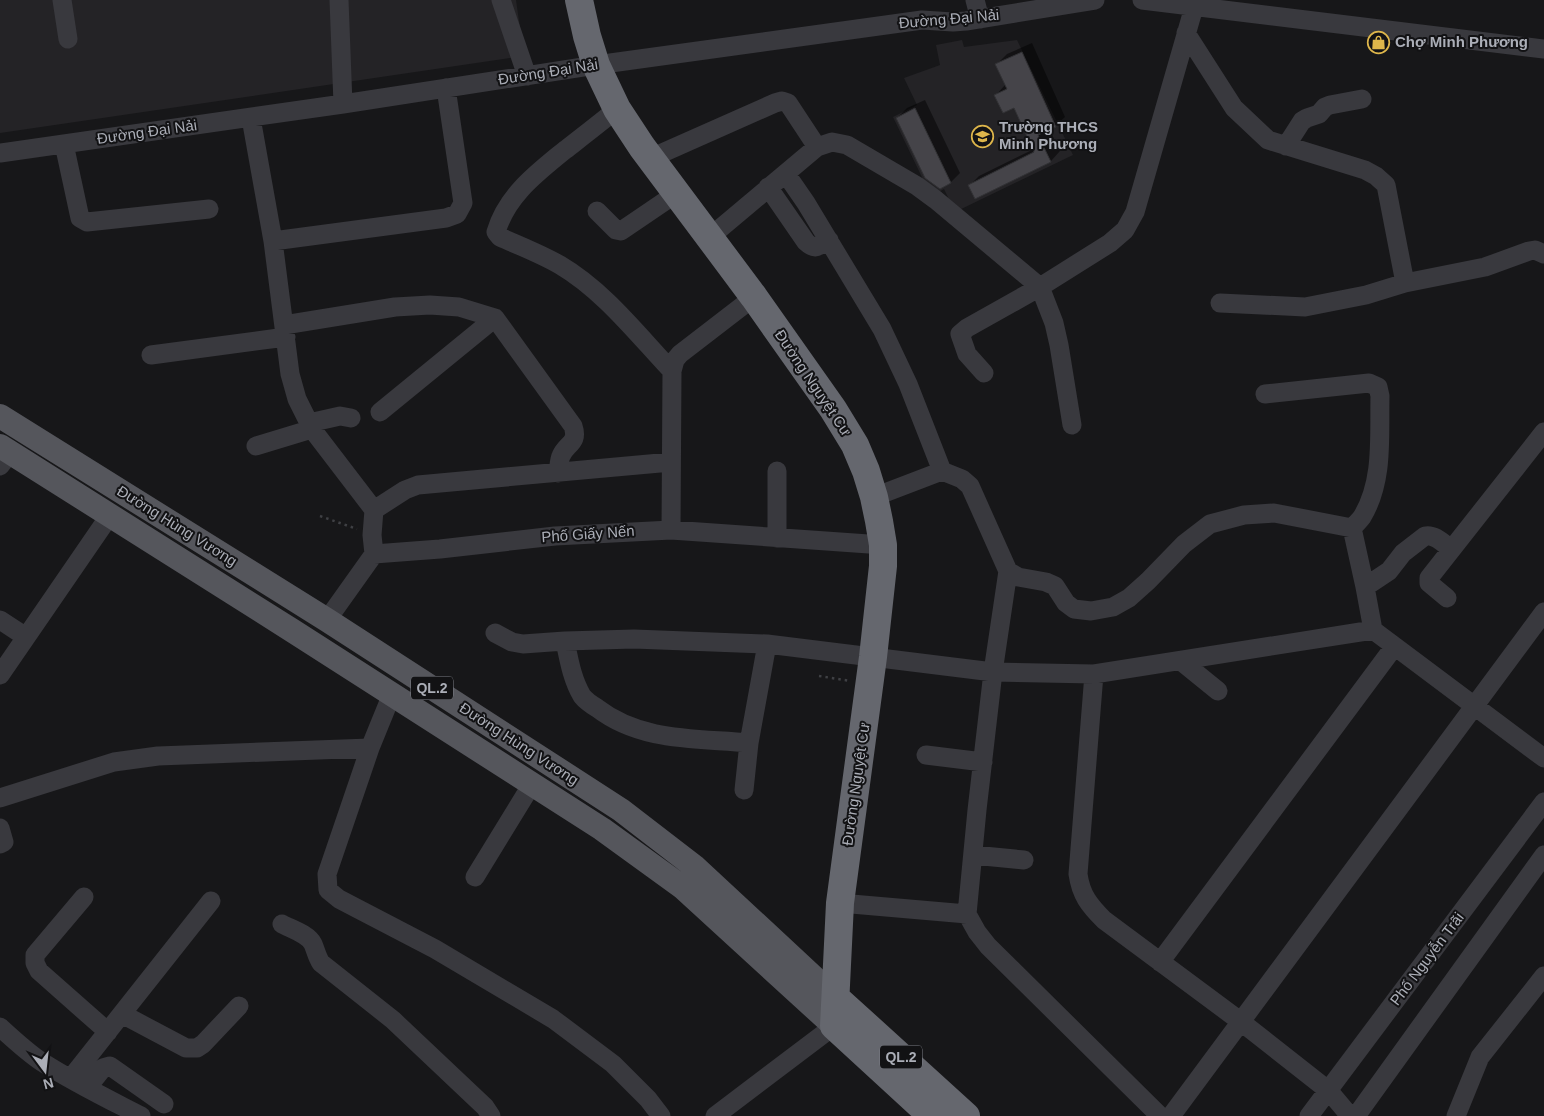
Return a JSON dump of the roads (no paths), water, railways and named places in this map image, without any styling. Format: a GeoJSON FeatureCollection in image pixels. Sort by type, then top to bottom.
{"type":"FeatureCollection","features":[{"type":"Feature","properties":{"kind":"highway","name":"Đường Nguyệt Cư"},"geometry":{"type":"LineString","coordinates":[[579,0],[587,36],[596,64],[617,109],[833,408],[855,445],[874,497],[883,545],[883,566],[840,903],[834,1026]]}},
{"type":"Feature","properties":{"kind":"highway","name":"Đường Hùng Vương"},"geometry":{"type":"LineString","coordinates":[[836,998],[966,1116]]}},
{"type":"Feature","properties":{"kind":"highway","name":"Đường Hùng Vương"},"geometry":{"type":"LineString","coordinates":[[834,1026],[932,1116]]}},
{"type":"Feature","properties":{"kind":"main road","name":"Đường Hùng Vương"},"geometry":{"type":"LineString","coordinates":[[0,416],[318,614],[622,810],[695,867],[836,998]]}},
{"type":"Feature","properties":{"kind":"main road","name":"Đường Hùng Vương"},"geometry":{"type":"LineString","coordinates":[[3,455],[110,515],[293,630],[602,829],[682,887],[834,1026]]}},
{"type":"Feature","properties":{"kind":"main road"},"geometry":{"type":"LineString","coordinates":[[293,630],[318,614]]}},
{"type":"Feature","properties":{"kind":"street"},"geometry":{"type":"LineString","coordinates":[[62,0],[68,38]]}},
{"type":"Feature","properties":{"kind":"street"},"geometry":{"type":"LineString","coordinates":[[339,0],[343,104]]}},
{"type":"Feature","properties":{"kind":"street"},"geometry":{"type":"LineString","coordinates":[[501,0],[526,76]]}},
{"type":"Feature","properties":{"kind":"street"},"geometry":{"type":"LineString","coordinates":[[975,0],[980,19]]}},
{"type":"Feature","properties":{"kind":"street","name":"Đường Đại Nải"},"geometry":{"type":"LineString","coordinates":[[0,153],[251,118],[596,64],[922,20],[953,22],[980,19],[1088,0]]}},
{"type":"Feature","properties":{"kind":"street"},"geometry":{"type":"LineString","coordinates":[[1142,0],[1195,3],[1544,49]]}},
{"type":"Feature","properties":{"kind":"street"},"geometry":{"type":"LineString","coordinates":[[984,373],[966,354],[960,334],[967,328],[1040,287],[1110,242],[1125,230],[1136,212],[1195,3]]}},
{"type":"Feature","properties":{"kind":"street"},"geometry":{"type":"LineString","coordinates":[[1186,33],[1234,108],[1268,140],[1365,170],[1376,176],[1386,185],[1405,283]]}},
{"type":"Feature","properties":{"kind":"street"},"geometry":{"type":"LineString","coordinates":[[273,241],[446,218],[457,214],[463,203],[446,88]]}},
{"type":"Feature","properties":{"kind":"street"},"geometry":{"type":"LineString","coordinates":[[1286,146],[1302,121],[1319,114],[1325,107],[1330,105],[1362,99]]}},
{"type":"Feature","properties":{"kind":"street"},"geometry":{"type":"LineString","coordinates":[[651,158],[782,101],[788,103],[817,147]]}},
{"type":"Feature","properties":{"kind":"street"},"geometry":{"type":"LineString","coordinates":[[617,109],[530,178],[516,194],[496,232],[500,237],[560,265],[585,283],[608,302],[672,371]]}},
{"type":"Feature","properties":{"kind":"street"},"geometry":{"type":"LineString","coordinates":[[251,118],[273,241],[290,374],[297,399],[310,426],[374,510],[372,535],[374,554],[318,614]]}},
{"type":"Feature","properties":{"kind":"street"},"geometry":{"type":"LineString","coordinates":[[710,237],[817,147],[832,142],[847,145],[917,186],[1040,287],[1054,323],[1072,425]]}},
{"type":"Feature","properties":{"kind":"street"},"geometry":{"type":"LineString","coordinates":[[64,144],[80,218],[87,222],[209,209]]}},
{"type":"Feature","properties":{"kind":"street"},"geometry":{"type":"LineString","coordinates":[[786,174],[806,202],[882,329],[908,384],[942,471]]}},
{"type":"Feature","properties":{"kind":"street"},"geometry":{"type":"LineString","coordinates":[[768,187],[806,242],[812,247],[817,247],[829,240]]}},
{"type":"Feature","properties":{"kind":"street"},"geometry":{"type":"LineString","coordinates":[[598,211],[616,230],[621,231],[677,193]]}},
{"type":"Feature","properties":{"kind":"street"},"geometry":{"type":"LineString","coordinates":[[1220,303],[1305,307],[1366,295],[1405,283],[1485,267],[1529,251],[1535,250],[1544,254]]}},
{"type":"Feature","properties":{"kind":"street"},"geometry":{"type":"LineString","coordinates":[[671,530],[672,371],[675,360],[680,354],[754,297]]}},
{"type":"Feature","properties":{"kind":"street"},"geometry":{"type":"LineString","coordinates":[[151,355],[285,331],[395,307],[430,305],[460,307],[495,318],[573,426],[576,434],[574,440],[560,456],[558,473]]}},
{"type":"Feature","properties":{"kind":"street"},"geometry":{"type":"LineString","coordinates":[[380,412],[495,318]]}},
{"type":"Feature","properties":{"kind":"street"},"geometry":{"type":"LineString","coordinates":[[1265,394],[1369,383],[1378,387],[1380,396],[1379,463],[1373,492],[1362,517],[1352,528]]}},
{"type":"Feature","properties":{"kind":"street"},"geometry":{"type":"LineString","coordinates":[[256,446],[340,416],[351,418]]}},
{"type":"Feature","properties":{"kind":"street"},"geometry":{"type":"LineString","coordinates":[[1447,598],[1428,580],[1544,432]]}},
{"type":"Feature","properties":{"kind":"street"},"geometry":{"type":"LineString","coordinates":[[374,510],[405,490],[418,485],[671,462]]}},
{"type":"Feature","properties":{"kind":"street"},"geometry":{"type":"LineString","coordinates":[[777,471],[777,538]]}},
{"type":"Feature","properties":{"kind":"street"},"geometry":{"type":"LineString","coordinates":[[874,497],[942,471],[962,479],[970,486],[1008,571],[993,672],[967,914],[977,932],[988,946],[1160,1116]]}},
{"type":"Feature","properties":{"kind":"street"},"geometry":{"type":"LineString","coordinates":[[1008,571],[1018,577],[1046,582],[1055,586],[1066,603],[1074,609],[1091,611],[1114,607],[1129,598],[1184,544],[1210,524],[1244,515],[1274,513],[1352,528]]}},
{"type":"Feature","properties":{"kind":"street"},"geometry":{"type":"LineString","coordinates":[[0,674],[110,515]]}},
{"type":"Feature","properties":{"kind":"street"},"geometry":{"type":"LineString","coordinates":[[1352,528],[1373,630],[1544,758]]}},
{"type":"Feature","properties":{"kind":"street","name":"Phố Giấy Nến"},"geometry":{"type":"LineString","coordinates":[[374,554],[440,549],[555,536],[671,530],[883,545]]}},
{"type":"Feature","properties":{"kind":"street"},"geometry":{"type":"LineString","coordinates":[[1365,588],[1389,571],[1403,554],[1425,536],[1434,536],[1451,550]]}},
{"type":"Feature","properties":{"kind":"street"},"geometry":{"type":"LineString","coordinates":[[1171,1116],[1544,612]]}},
{"type":"Feature","properties":{"kind":"street"},"geometry":{"type":"LineString","coordinates":[[0,620],[26,637]]}},
{"type":"Feature","properties":{"kind":"street"},"geometry":{"type":"LineString","coordinates":[[495,634],[512,642],[524,644],[634,639],[767,644],[993,672],[1094,674],[1373,630]]}},
{"type":"Feature","properties":{"kind":"street"},"geometry":{"type":"LineString","coordinates":[[566,641],[573,678],[584,698],[606,715],[630,728],[662,736],[749,743]]}},
{"type":"Feature","properties":{"kind":"street"},"geometry":{"type":"LineString","coordinates":[[744,790],[749,743],[767,644]]}},
{"type":"Feature","properties":{"kind":"street"},"geometry":{"type":"LineString","coordinates":[[1160,962],[1394,647]]}},
{"type":"Feature","properties":{"kind":"street"},"geometry":{"type":"LineString","coordinates":[[1181,661],[1218,691]]}},
{"type":"Feature","properties":{"kind":"street"},"geometry":{"type":"LineString","coordinates":[[1094,674],[1078,874],[1080,887],[1086,900],[1104,920],[1240,1021],[1328,1091],[1350,1116]]}},
{"type":"Feature","properties":{"kind":"street"},"geometry":{"type":"LineString","coordinates":[[392,694],[370,748],[327,874],[328,890],[339,899],[435,949],[553,1019],[613,1064],[648,1099],[661,1116]]}},
{"type":"Feature","properties":{"kind":"street"},"geometry":{"type":"LineString","coordinates":[[0,798],[114,762],[137,758],[370,748]]}},
{"type":"Feature","properties":{"kind":"street"},"geometry":{"type":"LineString","coordinates":[[926,755],[983,762]]}},
{"type":"Feature","properties":{"kind":"street"},"geometry":{"type":"LineString","coordinates":[[475,877],[532,784]]}},
{"type":"Feature","properties":{"kind":"street","name":"Phố Nguyễn Trãi"},"geometry":{"type":"LineString","coordinates":[[1309,1116],[1544,802]]}},
{"type":"Feature","properties":{"kind":"street"},"geometry":{"type":"LineString","coordinates":[[0,828],[4,842],[0,844]]}},
{"type":"Feature","properties":{"kind":"street"},"geometry":{"type":"LineString","coordinates":[[973,855],[1024,860]]}},
{"type":"Feature","properties":{"kind":"street"},"geometry":{"type":"LineString","coordinates":[[1356,1116],[1544,856]]}},
{"type":"Feature","properties":{"kind":"street"},"geometry":{"type":"LineString","coordinates":[[84,897],[35,955],[35,963],[39,971],[108,1032]]}},
{"type":"Feature","properties":{"kind":"street"},"geometry":{"type":"LineString","coordinates":[[70,1078],[210,901]]}},
{"type":"Feature","properties":{"kind":"street"},"geometry":{"type":"LineString","coordinates":[[840,903],[967,914]]}},
{"type":"Feature","properties":{"kind":"street"},"geometry":{"type":"LineString","coordinates":[[282,924],[309,938],[321,963],[393,1020],[484,1113]]}},
{"type":"Feature","properties":{"kind":"street"},"geometry":{"type":"LineString","coordinates":[[1456,1116],[1480,1057],[1544,976]]}},
{"type":"Feature","properties":{"kind":"street"},"geometry":{"type":"LineString","coordinates":[[1523,1004],[1544,1002]]}},
{"type":"Feature","properties":{"kind":"street"},"geometry":{"type":"LineString","coordinates":[[122,1014],[186,1048],[196,1048],[203,1044],[239,1006]]}},
{"type":"Feature","properties":{"kind":"street"},"geometry":{"type":"LineString","coordinates":[[714,1116],[834,1026]]}},
{"type":"Feature","properties":{"kind":"street"},"geometry":{"type":"LineString","coordinates":[[0,1027],[34,1056],[87,1088],[141,1116]]}},
{"type":"Feature","properties":{"kind":"street"},"geometry":{"type":"LineString","coordinates":[[87,1088],[103,1068],[110,1066],[164,1104]]}},
{"type":"Feature","properties":{"kind":"place","name":"Chợ Minh Phương"},"geometry":{"type":"Point","coordinates":[1379,42]}},
{"type":"Feature","properties":{"kind":"place","name":"Trường THCS Minh Phương"},"geometry":{"type":"Point","coordinates":[983,136]}}]}
